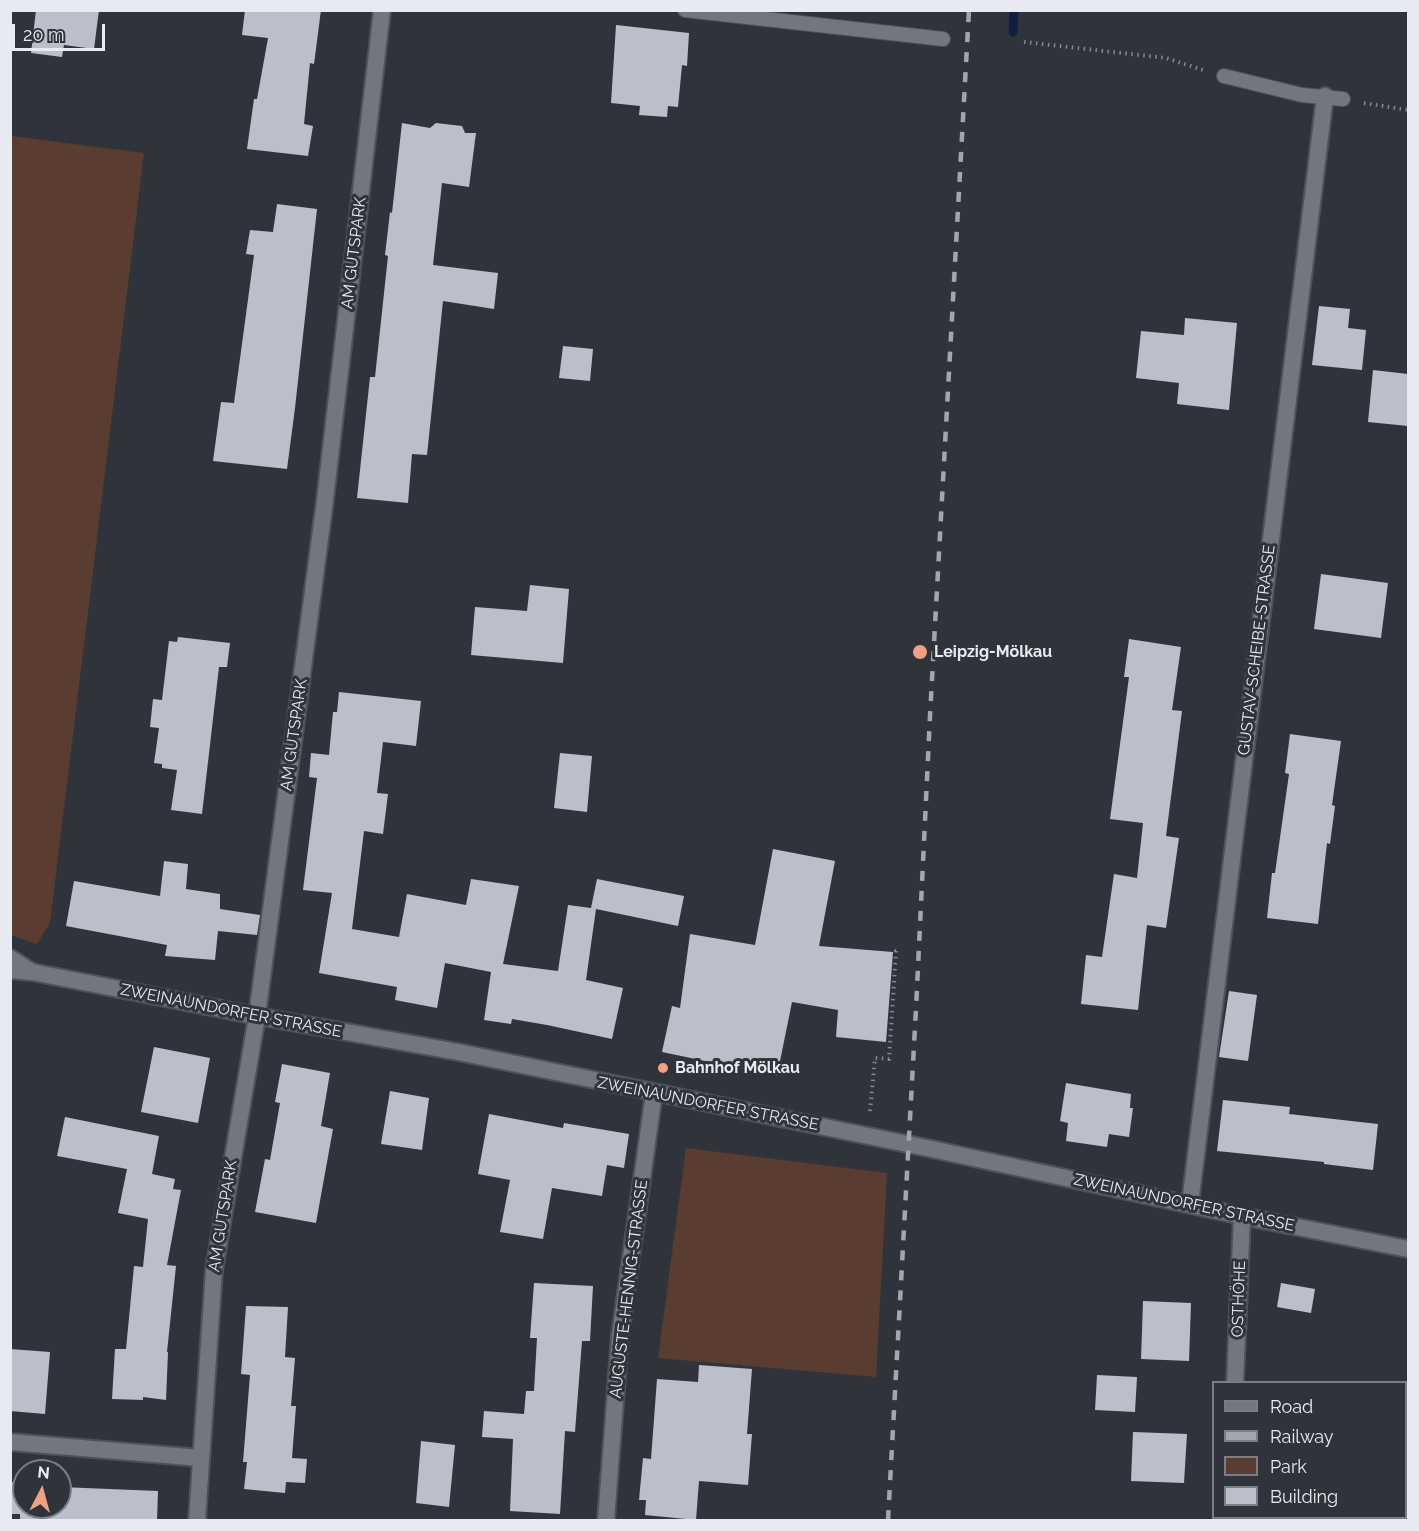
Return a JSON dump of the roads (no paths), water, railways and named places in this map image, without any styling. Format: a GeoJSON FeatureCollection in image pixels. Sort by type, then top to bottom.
{"type":"FeatureCollection","features":[{"type":"Feature","properties":{"kind":"street","name":"AM GUTSPARK"},"geometry":{"type":"LineString","coordinates":[[197,1521],[214,1270],[257,1016],[325,500],[382,10]]}},
{"type":"Feature","properties":{"kind":"street","name":"GUSTAV-SCHEIBE-STRASSE"},"geometry":{"type":"LineString","coordinates":[[1190,1204],[1325,96]]}},
{"type":"Feature","properties":{"kind":"street","name":"ZWEINAUNDORFER STRASSE"},"geometry":{"type":"LineString","coordinates":[[10,958],[32,972],[458,1052],[1408,1249]]}},
{"type":"Feature","properties":{"kind":"street"},"geometry":{"type":"LineString","coordinates":[[10,970],[32,972]]}},
{"type":"Feature","properties":{"kind":"street","name":"AUGUSTE-HENNIG-STRASSE"},"geometry":{"type":"LineString","coordinates":[[606,1521],[620,1336],[654,1093]]}},
{"type":"Feature","properties":{"kind":"street","name":"OSTHÖHE"},"geometry":{"type":"LineString","coordinates":[[1235,1381],[1242,1216]]}},
{"type":"Feature","properties":{"kind":"street"},"geometry":{"type":"LineString","coordinates":[[10,1442],[201,1458]]}},
{"type":"Feature","properties":{"kind":"lane"},"geometry":{"type":"LineString","coordinates":[[685,10],[943,39]]}},
{"type":"Feature","properties":{"kind":"lane"},"geometry":{"type":"LineString","coordinates":[[1224,76],[1302,95],[1343,99]]}},
{"type":"Feature","properties":{"kind":"waterway"},"geometry":{"type":"LineString","coordinates":[[1013,32],[1014,10]]}},
{"type":"Feature","properties":{"kind":"railway"},"geometry":{"type":"LineString","coordinates":[[888,1520],[969,10]]}},
{"type":"Feature","properties":{"kind":"place","name":"Leipzig-Mölkau"},"geometry":{"type":"Point","coordinates":[920,652]}},
{"type":"Feature","properties":{"kind":"place","name":"Bahnhof Mölkau"},"geometry":{"type":"Point","coordinates":[663,1068]}}]}
